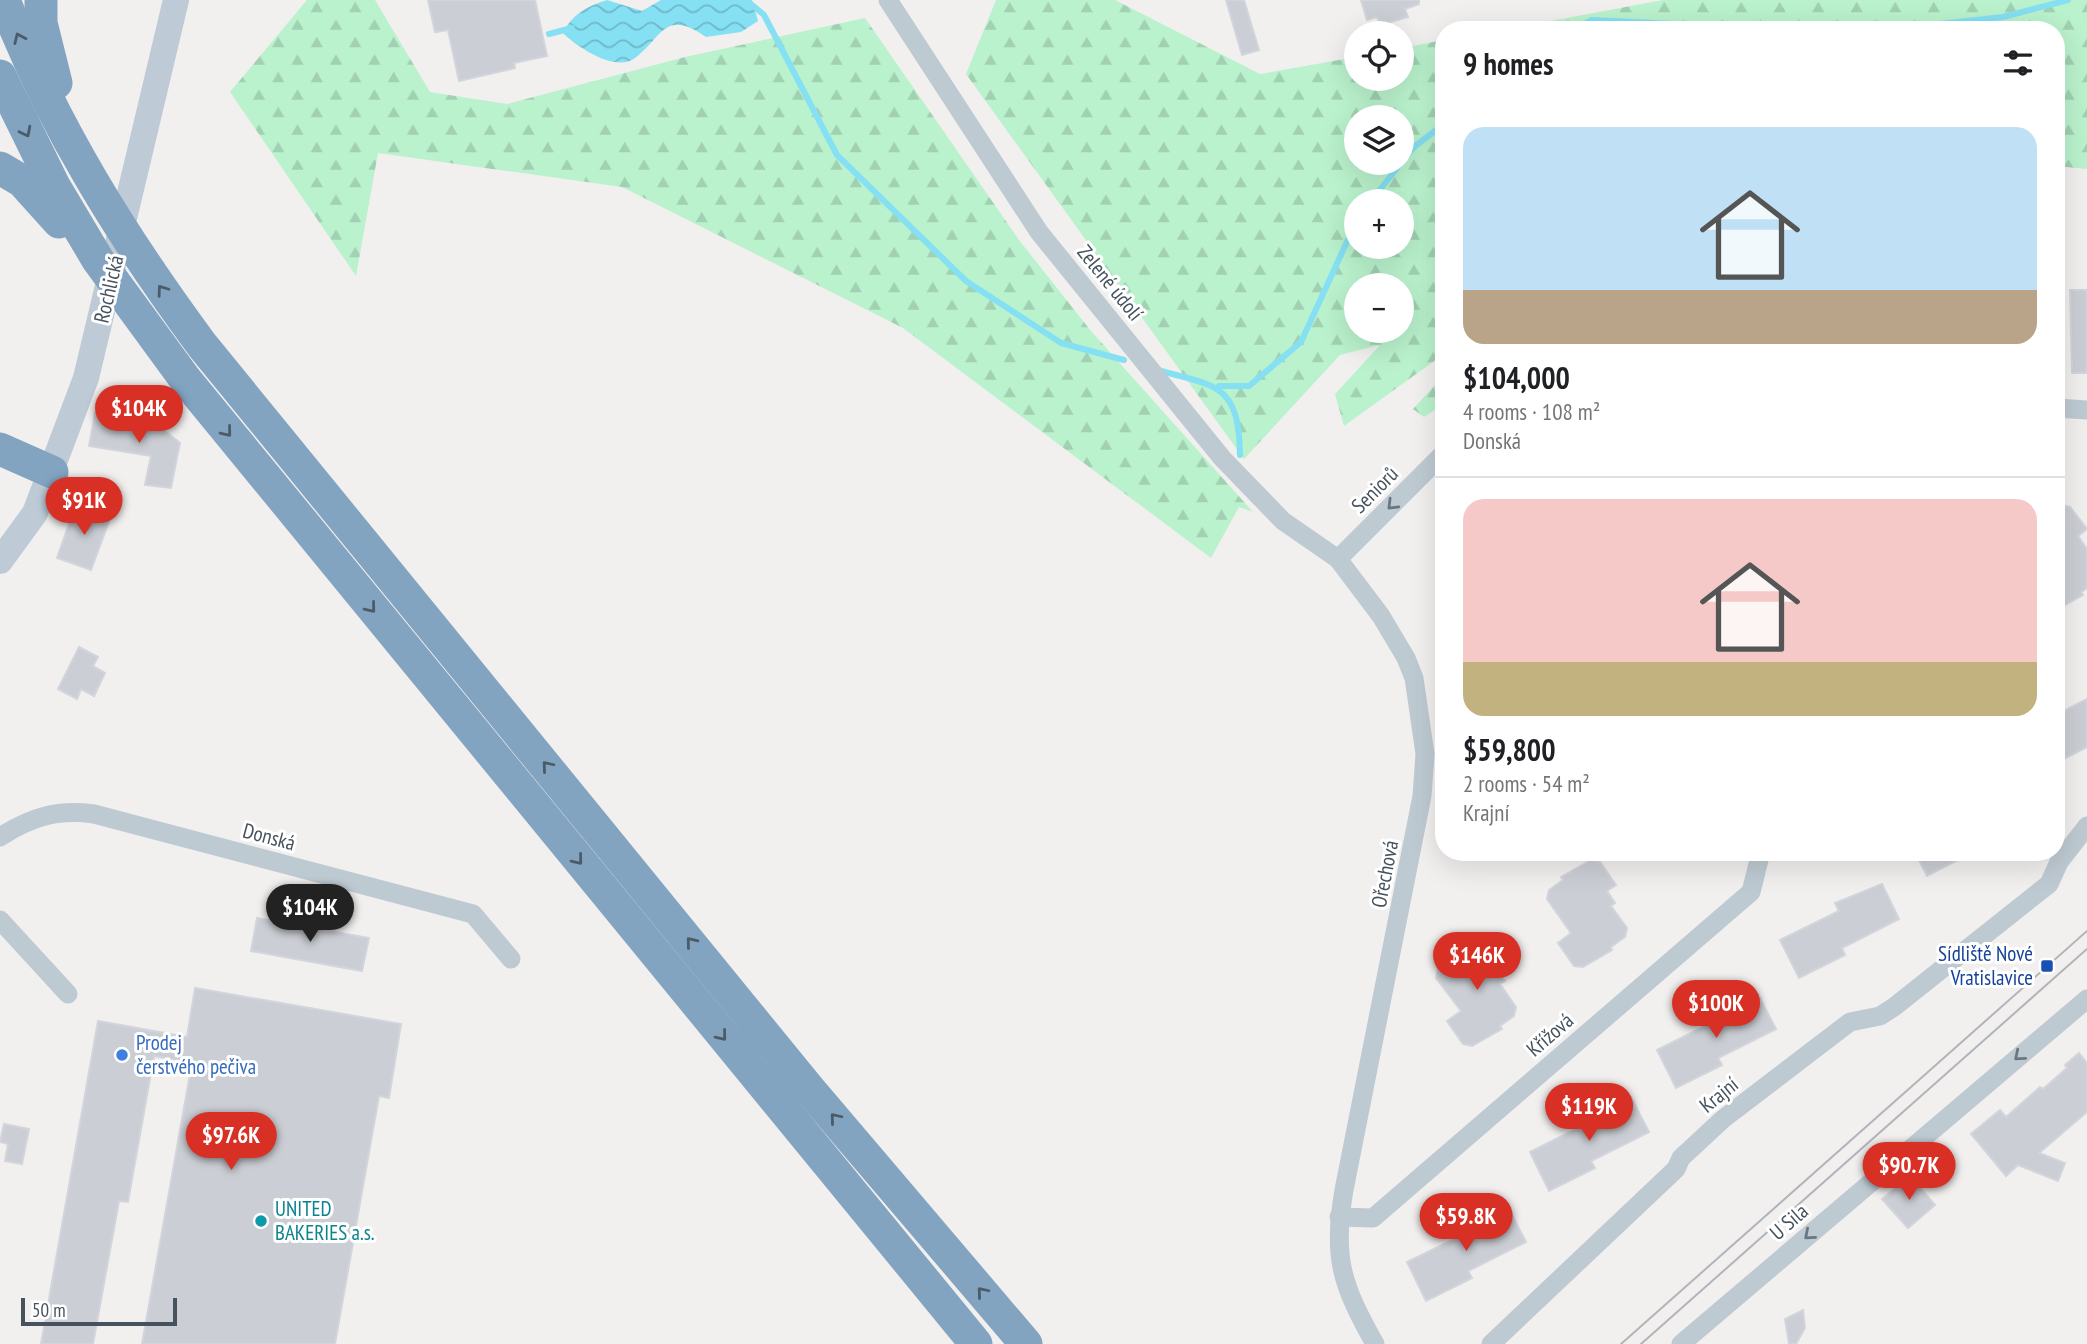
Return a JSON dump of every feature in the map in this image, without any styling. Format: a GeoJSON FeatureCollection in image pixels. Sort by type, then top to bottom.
{"type":"FeatureCollection","features":[{"type":"Feature","properties":{"kind":"highway"},"geometry":{"type":"LineString","coordinates":[[4,0],[47,100],[70,143],[115,220],[202,345],[809,1088],[1026,1344]]}},
{"type":"Feature","properties":{"kind":"highway"},"geometry":{"type":"LineString","coordinates":[[41,0],[41,23],[70,143]]}},
{"type":"Feature","properties":{"kind":"highway"},"geometry":{"type":"LineString","coordinates":[[0,76],[25,178],[98,260],[185,379],[976,1344]]}},
{"type":"Feature","properties":{"kind":"highway"},"geometry":{"type":"LineString","coordinates":[[0,449],[52,472]]}},
{"type":"Feature","properties":{"kind":"street","name":"Rochlická"},"geometry":{"type":"LineString","coordinates":[[0,561],[35,513],[86,378],[176,0]]}},
{"type":"Feature","properties":{"kind":"street","name":"Zelené údolí"},"geometry":{"type":"LineString","coordinates":[[888,0],[1039,232],[1222,458],[1283,521],[1338,559]]}},
{"type":"Feature","properties":{"kind":"street"},"geometry":{"type":"LineString","coordinates":[[2065,409],[2087,410]]}},
{"type":"Feature","properties":{"kind":"street","name":"Seniorů"},"geometry":{"type":"LineString","coordinates":[[1338,559],[1435,462]]}},
{"type":"Feature","properties":{"kind":"street","name":"Ořechová"},"geometry":{"type":"LineString","coordinates":[[1338,559],[1381,616],[1406,658],[1414,678],[1425,754],[1411,861],[1339,1217]]}},
{"type":"Feature","properties":{"kind":"street","name":"Donská"},"geometry":{"type":"LineString","coordinates":[[0,837],[23,822],[49,813],[94,814],[473,914],[511,959]]}},
{"type":"Feature","properties":{"kind":"street","name":"Krajní"},"geometry":{"type":"LineString","coordinates":[[2065,854],[2087,826]]}},
{"type":"Feature","properties":{"kind":"street","name":"Křížová"},"geometry":{"type":"LineString","coordinates":[[1339,1217],[1373,1218],[1751,892],[1759,861]]}},
{"type":"Feature","properties":{"kind":"street","name":"Krajní"},"geometry":{"type":"LineString","coordinates":[[1491,1344],[1676,1169],[1681,1158],[1723,1119],[1850,1022],[1880,1016],[1894,1007],[2049,884],[2060,861]]}},
{"type":"Feature","properties":{"kind":"street"},"geometry":{"type":"LineString","coordinates":[[0,920],[68,994]]}},
{"type":"Feature","properties":{"kind":"street","name":"U Sila"},"geometry":{"type":"LineString","coordinates":[[1681,1344],[2087,999]]}},
{"type":"Feature","properties":{"kind":"street"},"geometry":{"type":"LineString","coordinates":[[1339,1217],[1337,1247],[1341,1270],[1353,1304],[1375,1344]]}},
{"type":"Feature","properties":{"kind":"green space"},"geometry":{"type":"Polygon","coordinates":[[[307,0],[375,0],[430,92],[507,104],[685,57],[865,18],[1019,240],[1091,331],[1253,512],[1239,507],[1211,558],[903,328],[622,187],[378,153],[356,276],[230,92],[307,0]]]}},
{"type":"Feature","properties":{"kind":"green space"},"geometry":{"type":"Polygon","coordinates":[[[996,0],[1115,0],[1260,74],[1344,59],[1344,91],[1414,91],[1414,46],[1435,42],[1435,360],[1344,426],[1335,394],[1380,345],[1340,355],[1244,459],[966,74],[996,0]]]}},
{"type":"Feature","properties":{"kind":"green space"},"geometry":{"type":"Polygon","coordinates":[[[1663,0],[2087,0],[2087,169],[2065,167],[2065,21],[1550,21],[1663,0]]]}},
{"type":"Feature","properties":{"kind":"green space"},"geometry":{"type":"Polygon","coordinates":[[[1435,385],[1435,410],[1424,417],[1413,409],[1435,385]]]}},
{"type":"Feature","properties":{"kind":"water"},"geometry":{"type":"Polygon","coordinates":[[[607,0],[642,11],[661,0],[752,0],[758,21],[741,32],[706,37],[681,25],[672,25],[635,58],[618,62],[587,51],[563,33],[581,12],[607,0]]]}},
{"type":"Feature","properties":{"kind":"building"},"geometry":{"type":"Polygon","coordinates":[[[428,0],[535,0],[547,56],[514,63],[515,68],[459,81],[448,30],[435,32],[428,0]]]}},
{"type":"Feature","properties":{"kind":"building"},"geometry":{"type":"Polygon","coordinates":[[[1226,0],[1244,0],[1259,50],[1242,55],[1226,0]]]}},
{"type":"Feature","properties":{"kind":"building"},"geometry":{"type":"Polygon","coordinates":[[[1361,0],[1419,0],[1419,4],[1405,9],[1408,17],[1394,21],[1378,21],[1377,17],[1367,20],[1361,0]]]}},
{"type":"Feature","properties":{"kind":"building"},"geometry":{"type":"Polygon","coordinates":[[[2070,290],[2087,290],[2087,373],[2072,373],[2070,290]]]}},
{"type":"Feature","properties":{"kind":"building"},"geometry":{"type":"Polygon","coordinates":[[[95,413],[156,424],[180,443],[171,488],[145,485],[151,456],[89,446],[95,413]]]}},
{"type":"Feature","properties":{"kind":"building"},"geometry":{"type":"Polygon","coordinates":[[[76,504],[111,516],[91,570],[57,558],[76,504]]]}},
{"type":"Feature","properties":{"kind":"building"},"geometry":{"type":"Polygon","coordinates":[[[2065,506],[2070,507],[2087,529],[2078,536],[2087,549],[2087,588],[2081,592],[2083,595],[2065,605],[2065,506]]]}},
{"type":"Feature","properties":{"kind":"building"},"geometry":{"type":"Polygon","coordinates":[[[79,647],[98,657],[93,666],[105,673],[94,696],[81,689],[77,699],[58,689],[79,647]]]}},
{"type":"Feature","properties":{"kind":"building"},"geometry":{"type":"Polygon","coordinates":[[[2087,699],[2087,747],[2065,758],[2065,710],[2087,699]]]}},
{"type":"Feature","properties":{"kind":"building"},"geometry":{"type":"Polygon","coordinates":[[[1589,861],[1600,862],[1616,885],[1607,891],[1615,903],[1611,906],[1627,928],[1625,937],[1611,947],[1612,950],[1583,967],[1574,966],[1558,943],[1571,933],[1547,899],[1549,890],[1563,880],[1561,877],[1589,861]]]}},
{"type":"Feature","properties":{"kind":"building"},"geometry":{"type":"Polygon","coordinates":[[[1920,861],[1956,861],[1927,876],[1920,861]]]}},
{"type":"Feature","properties":{"kind":"building"},"geometry":{"type":"Polygon","coordinates":[[[1882,884],[1899,919],[1842,948],[1845,955],[1799,978],[1780,940],[1839,911],[1835,903],[1882,884]]]}},
{"type":"Feature","properties":{"kind":"building"},"geometry":{"type":"Polygon","coordinates":[[[257,918],[369,938],[362,971],[251,951],[257,918]]]}},
{"type":"Feature","properties":{"kind":"building"},"geometry":{"type":"Polygon","coordinates":[[[1480,939],[1489,940],[1506,963],[1497,970],[1505,981],[1500,984],[1516,1007],[1514,1016],[1500,1026],[1502,1029],[1472,1046],[1463,1044],[1447,1021],[1461,1011],[1436,978],[1438,969],[1453,958],[1450,955],[1480,939]]]}},
{"type":"Feature","properties":{"kind":"building","name":"UNITED BAKERIES a.s."},"geometry":{"type":"Polygon","coordinates":[[[195,988],[401,1024],[389,1098],[379,1096],[335,1344],[142,1344],[192,1063],[154,1056],[128,1202],[119,1201],[93,1344],[41,1344],[98,1021],[187,1037],[195,988]]]}},
{"type":"Feature","properties":{"kind":"building"},"geometry":{"type":"Polygon","coordinates":[[[1758,994],[1776,1029],[1718,1058],[1722,1065],[1676,1088],[1657,1050],[1715,1021],[1712,1013],[1758,994]]]}},
{"type":"Feature","properties":{"kind":"building"},"geometry":{"type":"Polygon","coordinates":[[[2079,1053],[2087,1063],[2087,1112],[2039,1153],[2065,1163],[2058,1181],[2018,1165],[2006,1176],[1971,1134],[2000,1110],[2006,1117],[2067,1068],[2065,1065],[2079,1053]]]}},
{"type":"Feature","properties":{"kind":"building"},"geometry":{"type":"Polygon","coordinates":[[[1631,1097],[1649,1132],[1591,1161],[1595,1168],[1549,1191],[1530,1152],[1588,1123],[1585,1116],[1631,1097]]]}},
{"type":"Feature","properties":{"kind":"building"},"geometry":{"type":"Polygon","coordinates":[[[4,1124],[29,1129],[22,1164],[5,1161],[8,1144],[0,1142],[4,1124]]]}},
{"type":"Feature","properties":{"kind":"building"},"geometry":{"type":"Polygon","coordinates":[[[1910,1176],[1935,1205],[1908,1228],[1882,1199],[1910,1176]]]}},
{"type":"Feature","properties":{"kind":"building"},"geometry":{"type":"Polygon","coordinates":[[[1508,1207],[1526,1242],[1468,1271],[1472,1278],[1426,1301],[1407,1262],[1465,1234],[1462,1226],[1508,1207]]]}},
{"type":"Feature","properties":{"kind":"building"},"geometry":{"type":"Polygon","coordinates":[[[1803,1310],[1805,1328],[1796,1344],[1789,1344],[1785,1319],[1803,1310]]]}},
{"type":"Feature","properties":{"kind":"waterway"},"geometry":{"type":"LineString","coordinates":[[746,0],[764,15],[837,155],[966,281],[1061,343],[1124,360]]}},
{"type":"Feature","properties":{"kind":"waterway"},"geometry":{"type":"LineString","coordinates":[[1966,21],[2003,17],[2068,0]]}},
{"type":"Feature","properties":{"kind":"waterway"},"geometry":{"type":"LineString","coordinates":[[1590,21],[1613,21]]}},
{"type":"Feature","properties":{"kind":"waterway"},"geometry":{"type":"LineString","coordinates":[[549,34],[572,28]]}},
{"type":"Feature","properties":{"kind":"waterway"},"geometry":{"type":"LineString","coordinates":[[1414,147],[1435,131]]}},
{"type":"Feature","properties":{"kind":"waterway"},"geometry":{"type":"LineString","coordinates":[[1380,189],[1392,175]]}},
{"type":"Feature","properties":{"kind":"waterway"},"geometry":{"type":"LineString","coordinates":[[1219,386],[1249,386],[1301,342],[1344,248]]}},
{"type":"Feature","properties":{"kind":"waterway"},"geometry":{"type":"LineString","coordinates":[[1157,370],[1195,380],[1221,392],[1235,414],[1240,455]]}},
{"type":"Feature","properties":{"kind":"tram line"},"geometry":{"type":"LineString","coordinates":[[1621,1344],[2087,931]]}},
{"type":"Feature","properties":{"kind":"tram line"},"geometry":{"type":"LineString","coordinates":[[1641,1344],[2087,949]]}},
{"type":"Feature","properties":{"kind":"place","name":"Sídliště Nové Vratislavice"},"geometry":{"type":"Point","coordinates":[2047,966]}},
{"type":"Feature","properties":{"kind":"place","name":"Prodej čerstvého pečiva"},"geometry":{"type":"Point","coordinates":[122,1055]}},
{"type":"Feature","properties":{"kind":"place","name":"UNITED BAKERIES a.s."},"geometry":{"type":"Point","coordinates":[261,1221]}}]}
